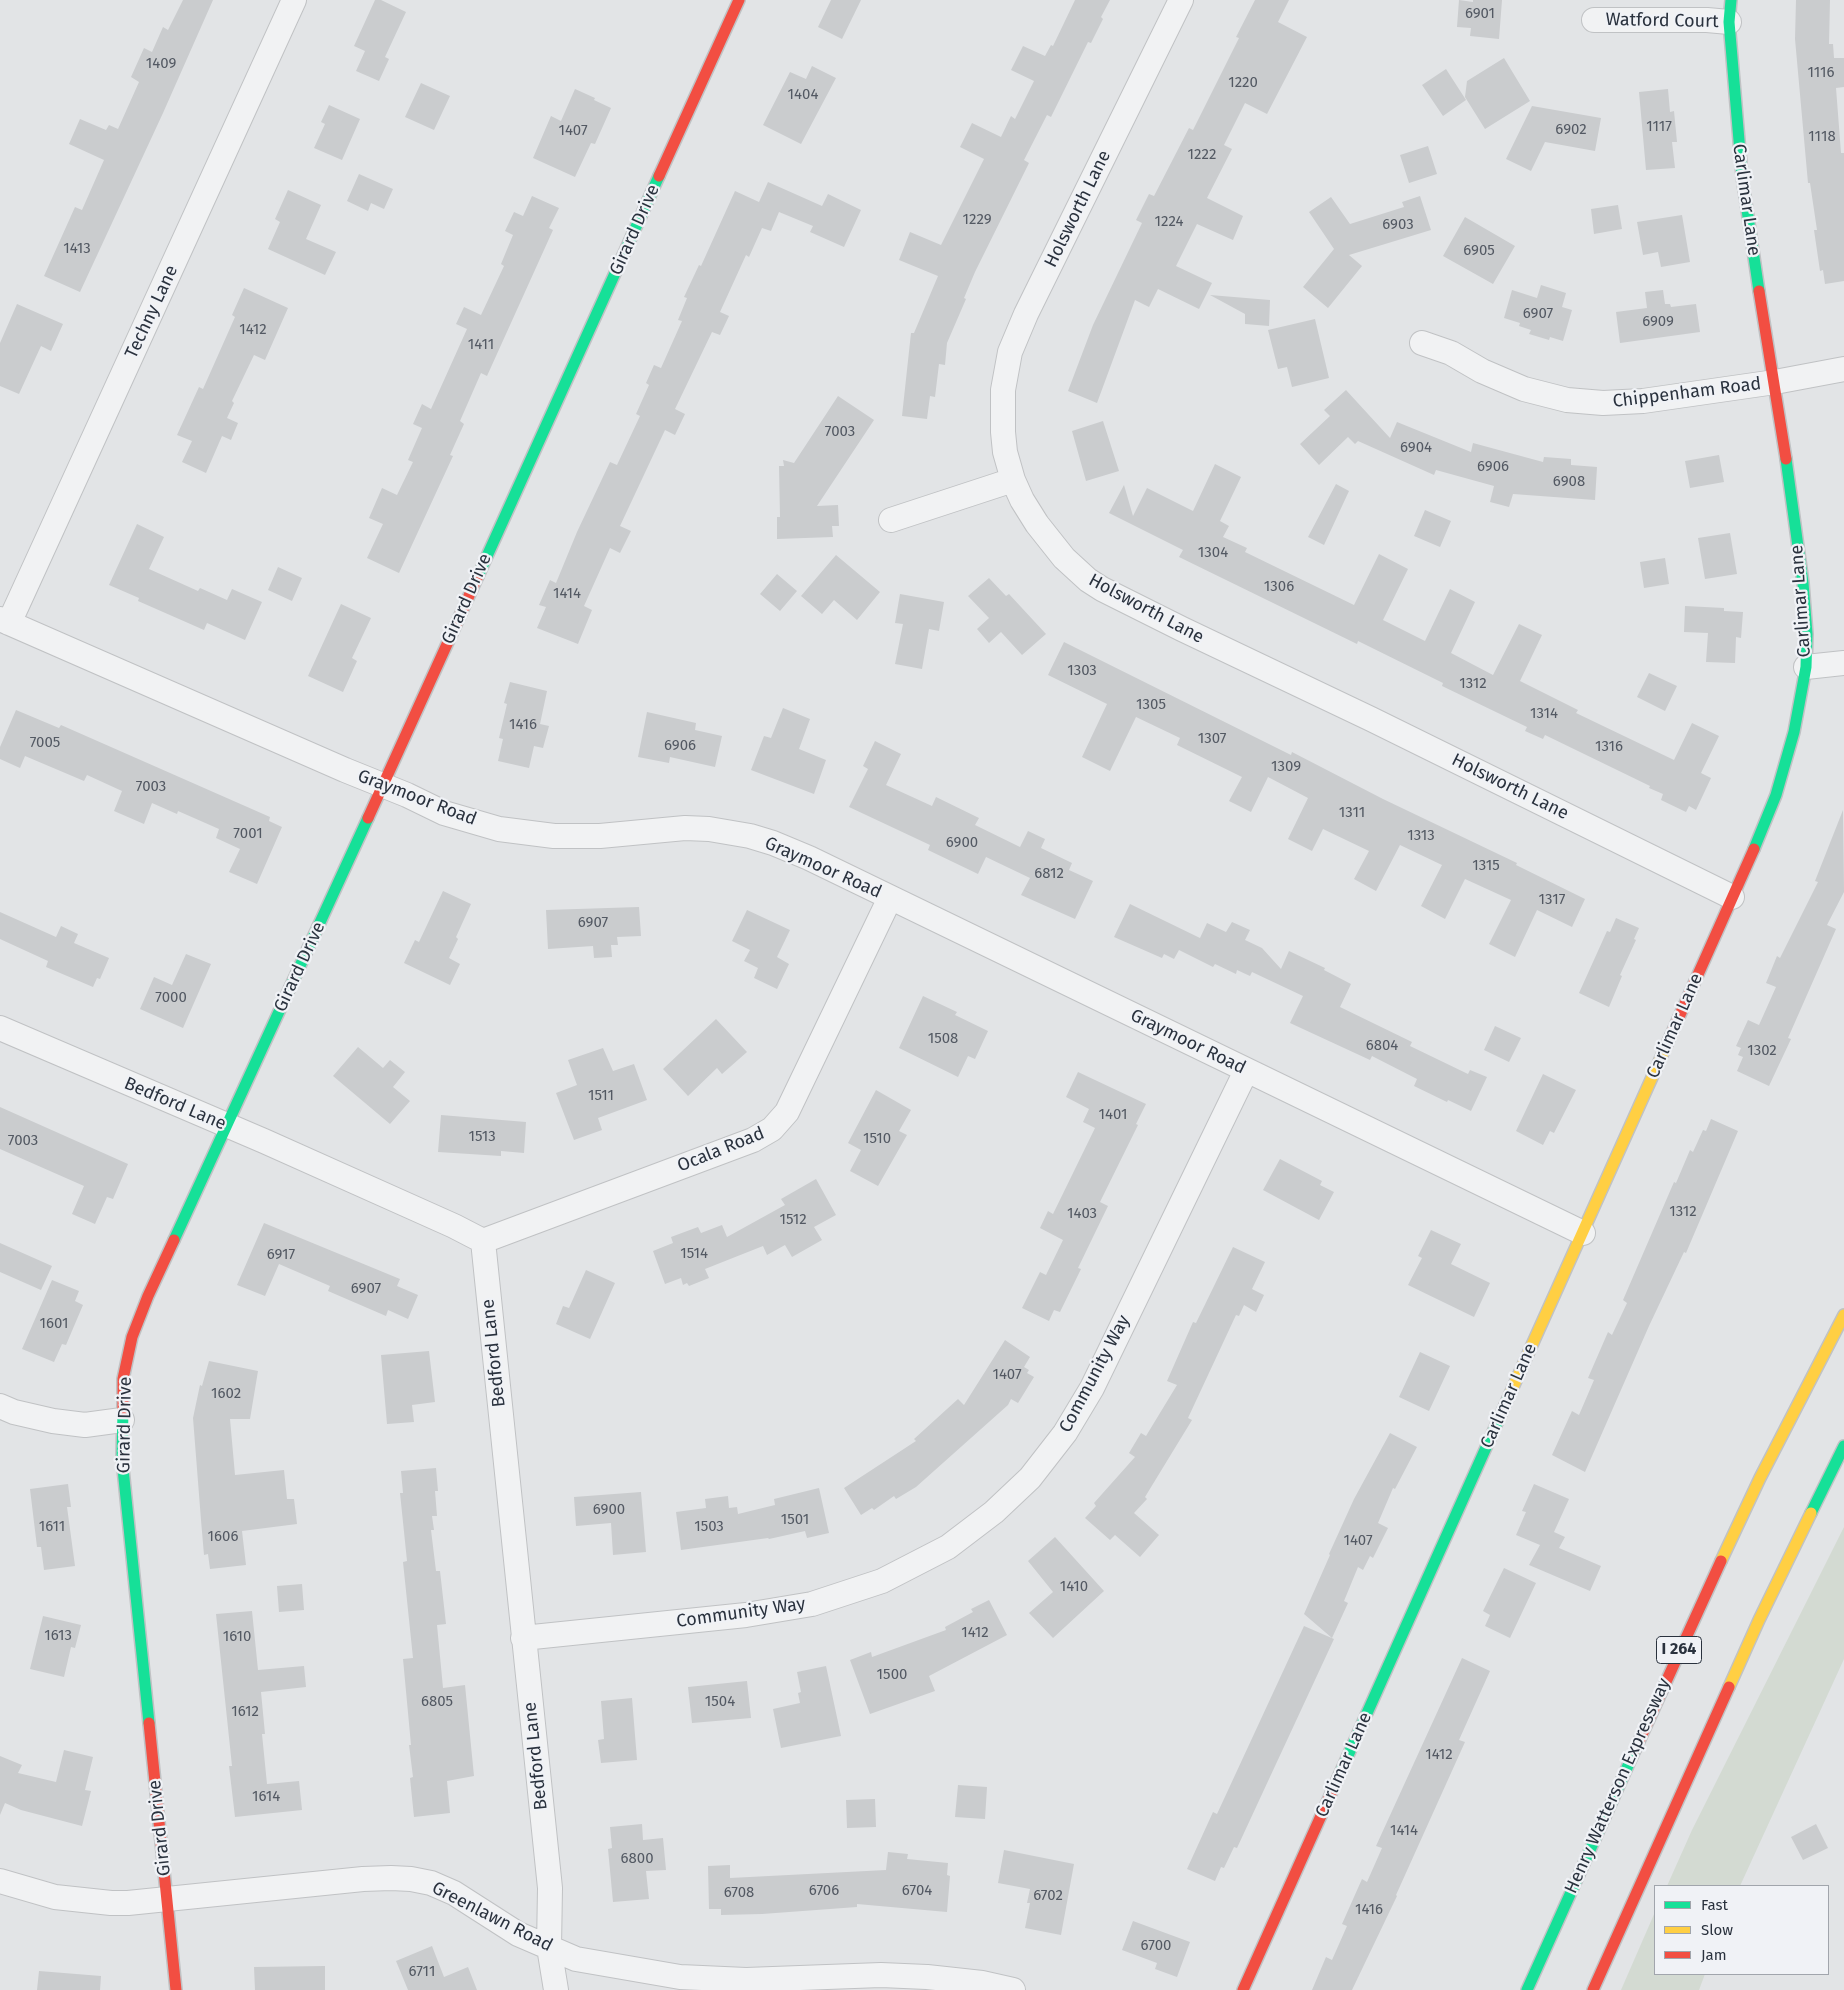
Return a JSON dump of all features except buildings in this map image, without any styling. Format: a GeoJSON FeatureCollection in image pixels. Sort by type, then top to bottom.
{"type":"FeatureCollection","features":[{"type":"Feature","properties":{"kind":"main road","name":"Girard Drive"},"geometry":{"type":"LineString","coordinates":[[176,1990],[122,1459],[123,1379],[132,1337],[148,1296],[739,0]]}},
{"type":"Feature","properties":{"kind":"main road","name":"Carlimar Lane"},"geometry":{"type":"LineString","coordinates":[[1244,1990],[1750,860],[1776,795],[1794,732],[1806,667],[1807,634],[1803,583],[1775,382],[1750,236],[1742,176],[1730,11]]}},
{"type":"Feature","properties":{"kind":"main road","name":"Henry Watterson Expressway"},"geometry":{"type":"LineString","coordinates":[[1527,1990],[1684,1640],[1760,1478],[1844,1315]]}},
{"type":"Feature","properties":{"kind":"main road"},"geometry":{"type":"LineString","coordinates":[[1593,1990],[1758,1620],[1844,1446]]}},
{"type":"Feature","properties":{"kind":"street","name":"Techny Lane"},"geometry":{"type":"LineString","coordinates":[[5,621],[294,0]]}},
{"type":"Feature","properties":{"kind":"street","name":"Holsworth Lane"},"geometry":{"type":"LineString","coordinates":[[1181,0],[1026,314],[1010,352],[1003,390],[1003,432],[1005,452],[1013,480],[1022,500],[1064,558],[1082,575],[1102,588],[1182,629],[1371,719],[1732,897]]}},
{"type":"Feature","properties":{"kind":"street","name":"Watford Court"},"geometry":{"type":"LineString","coordinates":[[1594,20],[1707,20],[1730,11]]}},
{"type":"Feature","properties":{"kind":"street","name":"Chippenham Road"},"geometry":{"type":"LineString","coordinates":[[1422,343],[1451,353],[1482,371],[1524,389],[1567,400],[1604,403],[1643,400],[1775,382],[1844,369]]}},
{"type":"Feature","properties":{"kind":"street"},"geometry":{"type":"LineString","coordinates":[[891,520],[1013,480]]}},
{"type":"Feature","properties":{"kind":"street","name":"Graymoor Road"},"geometry":{"type":"LineString","coordinates":[[5,621],[407,795],[444,813],[499,829],[554,836],[582,836],[685,828],[709,829],[750,836],[773,843],[809,858],[1583,1233]]}},
{"type":"Feature","properties":{"kind":"street"},"geometry":{"type":"LineString","coordinates":[[1806,667],[1844,664]]}},
{"type":"Feature","properties":{"kind":"street","name":"Ocala Road"},"geometry":{"type":"LineString","coordinates":[[483,1241],[753,1140],[772,1129],[787,1112],[890,898]]}},
{"type":"Feature","properties":{"kind":"street","name":"Bedford Lane"},"geometry":{"type":"LineString","coordinates":[[0,1028],[226,1127],[264,1141],[483,1241],[550,1888],[549,1947],[556,1990]]}},
{"type":"Feature","properties":{"kind":"street","name":"Community Way"},"geometry":{"type":"LineString","coordinates":[[523,1638],[746,1615],[812,1604],[882,1581],[948,1546],[994,1512],[1030,1478],[1066,1432],[1092,1388],[1246,1071]]}},
{"type":"Feature","properties":{"kind":"street"},"geometry":{"type":"LineString","coordinates":[[0,1406],[14,1412],[53,1421],[85,1425],[122,1420]]}},
{"type":"Feature","properties":{"kind":"street","name":"Greenlawn Road"},"geometry":{"type":"LineString","coordinates":[[0,1881],[55,1897],[111,1903],[363,1879],[411,1879],[454,1893],[518,1934],[576,1959],[680,1977],[746,1980],[881,1975],[982,1983],[1013,1990]]}},
{"type":"Feature","properties":{"kind":"shaded area"},"geometry":{"type":"Polygon","coordinates":[[[1844,1527],[1844,1659],[1740,1885],[1667,1885],[1692,1830],[1844,1527]]]}},
{"type":"Feature","properties":{"kind":"shaded area"},"geometry":{"type":"Polygon","coordinates":[[[1654,1914],[1654,1975],[1705,1975],[1699,1990],[1621,1990],[1654,1914]]]}},
{"type":"Feature","properties":{"kind":"traffic: fast"},"geometry":{"type":"LineString","coordinates":[[1731,0],[1729,22],[1742,176],[1759,291]]}},
{"type":"Feature","properties":{"kind":"traffic: fast"},"geometry":{"type":"LineString","coordinates":[[478,576],[659,176]]}},
{"type":"Feature","properties":{"kind":"traffic: fast"},"geometry":{"type":"LineString","coordinates":[[1754,849],[1776,795],[1794,732],[1806,667],[1807,634],[1803,583],[1786,459]]}},
{"type":"Feature","properties":{"kind":"traffic: fast"},"geometry":{"type":"LineString","coordinates":[[174,1240],[368,818]]}},
{"type":"Feature","properties":{"kind":"traffic: fast"},"geometry":{"type":"LineString","coordinates":[[1333,1789],[1510,1394]]}},
{"type":"Feature","properties":{"kind":"traffic: fast"},"geometry":{"type":"LineString","coordinates":[[123,1410],[122,1459],[149,1723]]}},
{"type":"Feature","properties":{"kind":"traffic: fast"},"geometry":{"type":"LineString","coordinates":[[1811,1513],[1844,1446]]}},
{"type":"Feature","properties":{"kind":"traffic: fast"},"geometry":{"type":"LineString","coordinates":[[1527,1990],[1635,1750]]}},
{"type":"Feature","properties":{"kind":"traffic: slow"},"geometry":{"type":"LineString","coordinates":[[1510,1394],[1667,1044]]}},
{"type":"Feature","properties":{"kind":"traffic: slow"},"geometry":{"type":"LineString","coordinates":[[1721,1561],[1760,1478],[1844,1315]]}},
{"type":"Feature","properties":{"kind":"traffic: slow"},"geometry":{"type":"LineString","coordinates":[[1729,1687],[1811,1513]]}},
{"type":"Feature","properties":{"kind":"traffic: jam"},"geometry":{"type":"LineString","coordinates":[[659,176],[739,0]]}},
{"type":"Feature","properties":{"kind":"traffic: jam"},"geometry":{"type":"LineString","coordinates":[[1759,291],[1786,459]]}},
{"type":"Feature","properties":{"kind":"traffic: jam"},"geometry":{"type":"LineString","coordinates":[[368,818],[478,576]]}},
{"type":"Feature","properties":{"kind":"traffic: jam"},"geometry":{"type":"LineString","coordinates":[[1667,1044],[1754,849]]}},
{"type":"Feature","properties":{"kind":"traffic: jam"},"geometry":{"type":"LineString","coordinates":[[123,1410],[123,1379],[132,1337],[148,1296],[174,1240]]}},
{"type":"Feature","properties":{"kind":"traffic: jam"},"geometry":{"type":"LineString","coordinates":[[1635,1750],[1721,1561]]}},
{"type":"Feature","properties":{"kind":"traffic: jam"},"geometry":{"type":"LineString","coordinates":[[1593,1990],[1729,1687]]}},
{"type":"Feature","properties":{"kind":"traffic: jam"},"geometry":{"type":"LineString","coordinates":[[149,1723],[176,1990]]}},
{"type":"Feature","properties":{"kind":"traffic: jam"},"geometry":{"type":"LineString","coordinates":[[1243,1990],[1333,1789]]}}]}
